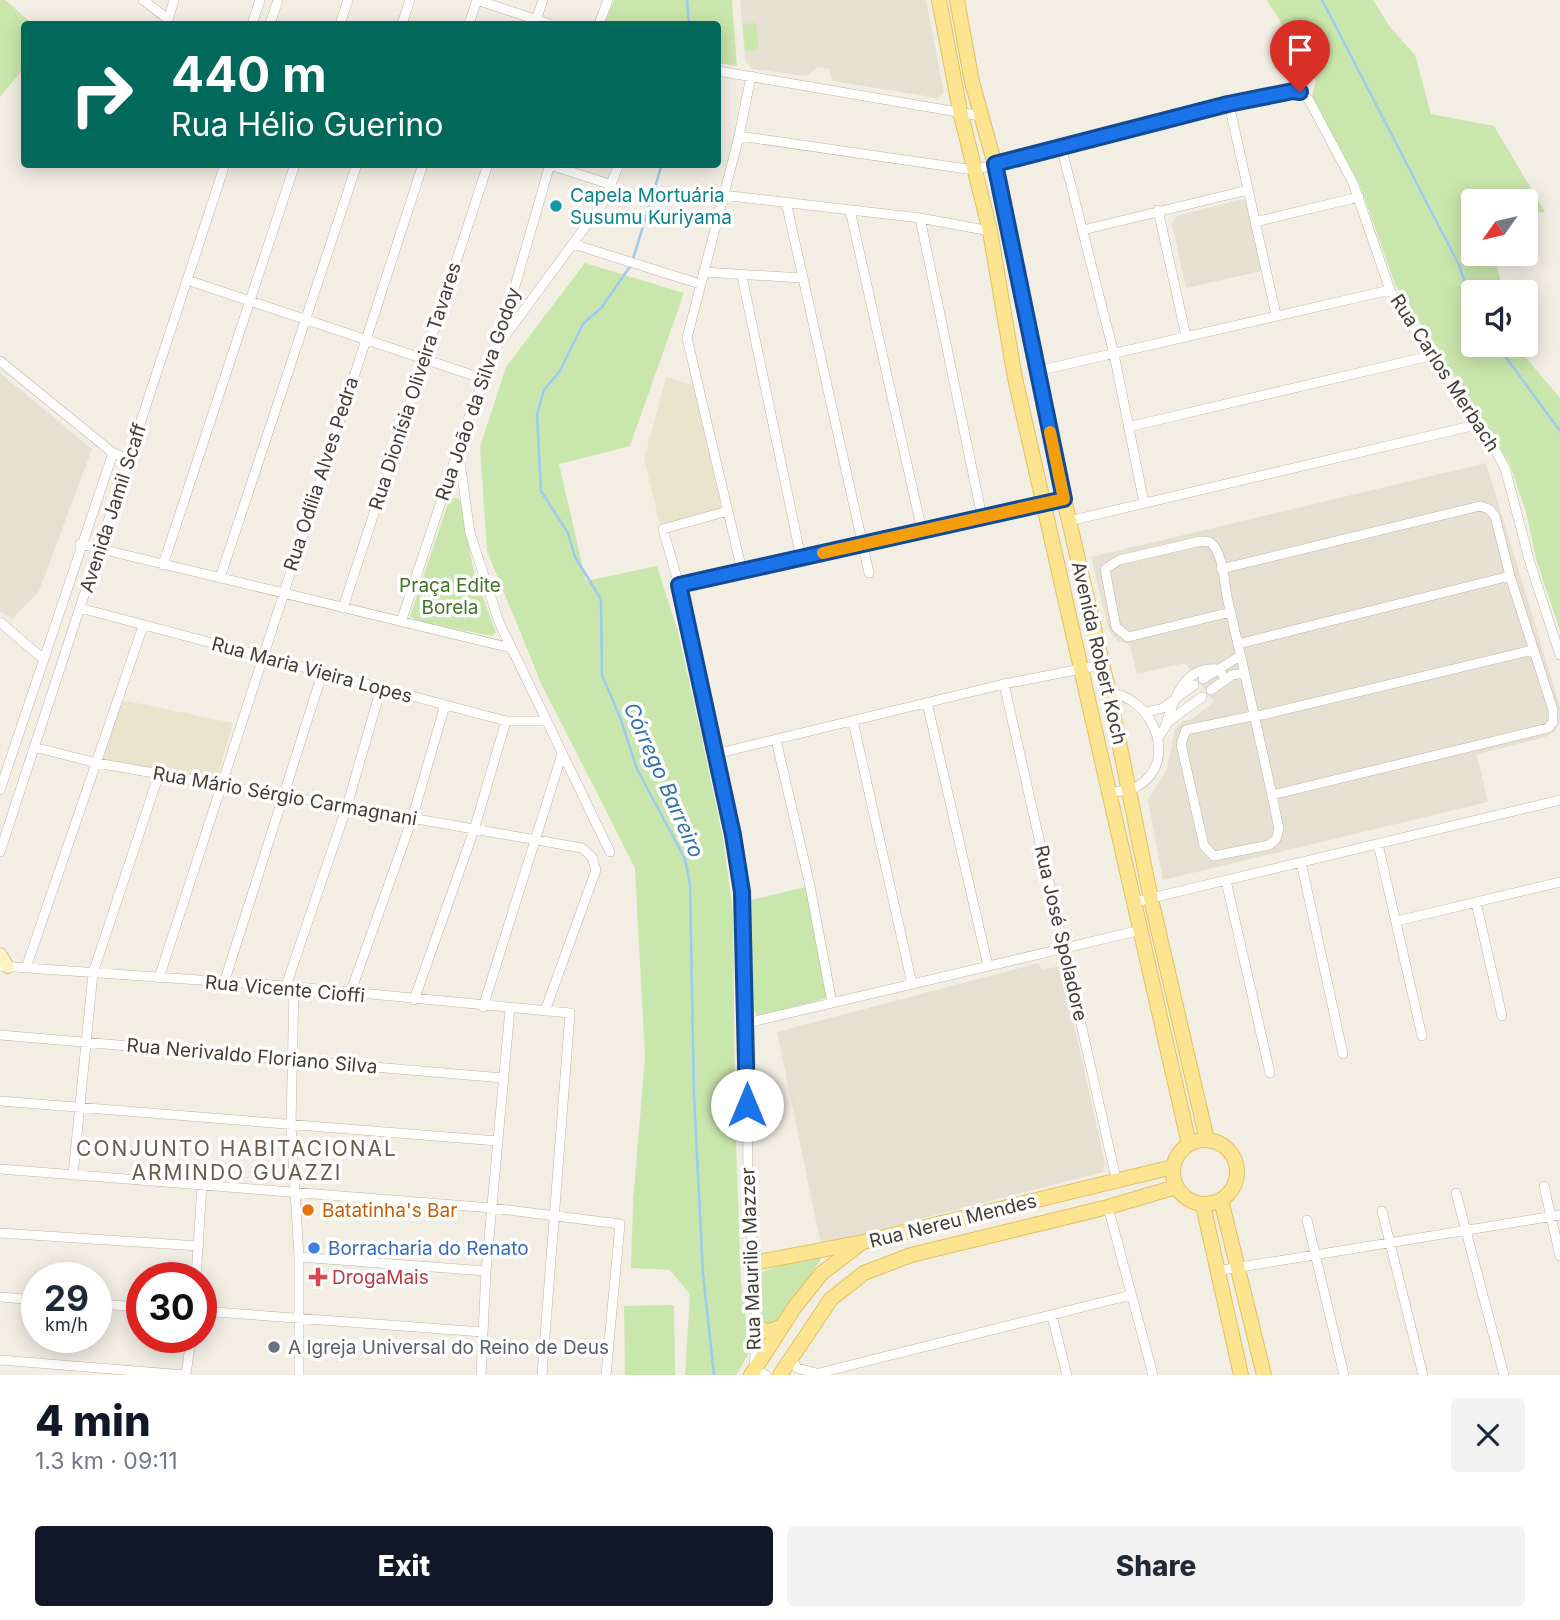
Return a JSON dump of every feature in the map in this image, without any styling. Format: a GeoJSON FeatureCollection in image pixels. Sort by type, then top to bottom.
{"type":"FeatureCollection","features":[{"type":"Feature","properties":{"kind":"main road","name":"Avenida Robert Koch"},"geometry":{"type":"LineString","coordinates":[[939,0],[960,111],[990,231],[1016,378],[1081,668],[1112,792],[1189,1144]]}},
{"type":"Feature","properties":{"kind":"main road","name":"Avenida Robert Koch"},"geometry":{"type":"LineString","coordinates":[[957,0],[981,116],[995,164],[1064,499],[1109,693],[1151,898],[1207,1140]]}},
{"type":"Feature","properties":{"kind":"main road"},"geometry":{"type":"LineString","coordinates":[[1207,1140],[1226,1148],[1236,1165],[1234,1185],[1221,1200],[1203,1205],[1187,1199],[1176,1187],[1173,1167],[1176,1158],[1189,1144],[1207,1140]]}},
{"type":"Feature","properties":{"kind":"main road","name":"Rua Nereu Mendes"},"geometry":{"type":"LineString","coordinates":[[757,1373],[782,1326],[821,1273],[863,1242],[1116,1183],[1173,1167]]}},
{"type":"Feature","properties":{"kind":"main road","name":"Rua Nereu Mendes"},"geometry":{"type":"LineString","coordinates":[[780,1375],[831,1299],[864,1273],[911,1255],[1108,1207],[1176,1187]]}},
{"type":"Feature","properties":{"kind":"main road"},"geometry":{"type":"LineString","coordinates":[[1060,1219],[1050,1216],[1048,1205],[1070,1193]]}},
{"type":"Feature","properties":{"kind":"main road"},"geometry":{"type":"LineString","coordinates":[[1221,1200],[1264,1375]]}},
{"type":"Feature","properties":{"kind":"main road"},"geometry":{"type":"LineString","coordinates":[[1203,1205],[1241,1375]]}},
{"type":"Feature","properties":{"kind":"main road"},"geometry":{"type":"LineString","coordinates":[[754,1263],[863,1242]]}},
{"type":"Feature","properties":{"kind":"main road"},"geometry":{"type":"LineString","coordinates":[[757,1326],[771,1332],[782,1326]]}},
{"type":"Feature","properties":{"kind":"street"},"geometry":{"type":"LineString","coordinates":[[143,0],[166,21]]}},
{"type":"Feature","properties":{"kind":"street"},"geometry":{"type":"LineString","coordinates":[[167,21],[174,0]]}},
{"type":"Feature","properties":{"kind":"street"},"geometry":{"type":"LineString","coordinates":[[253,21],[260,0]]}},
{"type":"Feature","properties":{"kind":"street"},"geometry":{"type":"LineString","coordinates":[[271,21],[278,0]]}},
{"type":"Feature","properties":{"kind":"street"},"geometry":{"type":"LineString","coordinates":[[341,21],[348,0]]}},
{"type":"Feature","properties":{"kind":"street"},"geometry":{"type":"LineString","coordinates":[[403,21],[410,0]]}},
{"type":"Feature","properties":{"kind":"street"},"geometry":{"type":"LineString","coordinates":[[470,21],[477,0],[533,21]]}},
{"type":"Feature","properties":{"kind":"street"},"geometry":{"type":"LineString","coordinates":[[536,21],[542,0]]}},
{"type":"Feature","properties":{"kind":"street"},"geometry":{"type":"LineString","coordinates":[[600,21],[608,0]]}},
{"type":"Feature","properties":{"kind":"street"},"geometry":{"type":"LineString","coordinates":[[721,71],[981,116]]}},
{"type":"Feature","properties":{"kind":"street"},"geometry":{"type":"LineString","coordinates":[[743,571],[687,338],[722,195],[740,136],[751,76]]}},
{"type":"Feature","properties":{"kind":"street","name":"Rua Carlos Merbach"},"geometry":{"type":"LineString","coordinates":[[974,170],[1228,104],[1293,91],[1304,95],[1359,197],[1390,290],[1430,356],[1480,424],[1507,473],[1530,563],[1560,655]]}},
{"type":"Feature","properties":{"kind":"street"},"geometry":{"type":"LineString","coordinates":[[1228,104],[1276,315]]}},
{"type":"Feature","properties":{"kind":"street"},"geometry":{"type":"LineString","coordinates":[[740,136],[974,170]]}},
{"type":"Feature","properties":{"kind":"street"},"geometry":{"type":"LineString","coordinates":[[1061,146],[1114,354],[1144,503]]}},
{"type":"Feature","properties":{"kind":"street","name":"Avenida Jamil Scaff"},"geometry":{"type":"LineString","coordinates":[[0,852],[224,168]]}},
{"type":"Feature","properties":{"kind":"street"},"geometry":{"type":"LineString","coordinates":[[163,565],[294,168]]}},
{"type":"Feature","properties":{"kind":"street"},"geometry":{"type":"LineString","coordinates":[[220,578],[356,168]]}},
{"type":"Feature","properties":{"kind":"street","name":"Rua Odília Alves Pedra"},"geometry":{"type":"LineString","coordinates":[[159,978],[224,785],[283,593],[422,168]]}},
{"type":"Feature","properties":{"kind":"street","name":"Rua Dionísia Oliveira Tavares"},"geometry":{"type":"LineString","coordinates":[[343,608],[487,168]]}},
{"type":"Feature","properties":{"kind":"street","name":"Rua João da Silva Godoy"},"geometry":{"type":"LineString","coordinates":[[401,622],[458,449],[498,345],[549,168]]}},
{"type":"Feature","properties":{"kind":"street"},"geometry":{"type":"LineString","coordinates":[[559,168],[612,185]]}},
{"type":"Feature","properties":{"kind":"street"},"geometry":{"type":"LineString","coordinates":[[498,345],[605,200],[618,168]]}},
{"type":"Feature","properties":{"kind":"street"},"geometry":{"type":"LineString","coordinates":[[1083,230],[1248,190]]}},
{"type":"Feature","properties":{"kind":"street"},"geometry":{"type":"LineString","coordinates":[[722,195],[920,218],[990,231]]}},
{"type":"Feature","properties":{"kind":"street"},"geometry":{"type":"LineString","coordinates":[[1255,222],[1359,197]]}},
{"type":"Feature","properties":{"kind":"street"},"geometry":{"type":"LineString","coordinates":[[786,202],[869,573]]}},
{"type":"Feature","properties":{"kind":"street"},"geometry":{"type":"LineString","coordinates":[[850,210],[922,531]]}},
{"type":"Feature","properties":{"kind":"street"},"geometry":{"type":"LineString","coordinates":[[1158,210],[1186,336]]}},
{"type":"Feature","properties":{"kind":"street"},"geometry":{"type":"LineString","coordinates":[[920,218],[982,517]]}},
{"type":"Feature","properties":{"kind":"street"},"geometry":{"type":"LineString","coordinates":[[573,244],[700,284]]}},
{"type":"Feature","properties":{"kind":"street"},"geometry":{"type":"LineString","coordinates":[[703,272],[803,278]]}},
{"type":"Feature","properties":{"kind":"street"},"geometry":{"type":"LineString","coordinates":[[742,276],[802,558]]}},
{"type":"Feature","properties":{"kind":"street"},"geometry":{"type":"LineString","coordinates":[[187,280],[484,379]]}},
{"type":"Feature","properties":{"kind":"street"},"geometry":{"type":"LineString","coordinates":[[1037,371],[1390,290]]}},
{"type":"Feature","properties":{"kind":"street"},"geometry":{"type":"LineString","coordinates":[[1128,427],[1430,356]]}},
{"type":"Feature","properties":{"kind":"street"},"geometry":{"type":"LineString","coordinates":[[0,361],[113,453],[129,459]]}},
{"type":"Feature","properties":{"kind":"street"},"geometry":{"type":"LineString","coordinates":[[1069,521],[1480,424]]}},
{"type":"Feature","properties":{"kind":"street"},"geometry":{"type":"LineString","coordinates":[[458,449],[470,533],[499,622],[610,852]]}},
{"type":"Feature","properties":{"kind":"street","name":"Avenida Jamil Scaff"},"geometry":{"type":"LineString","coordinates":[[0,790],[80,544],[113,453]]}},
{"type":"Feature","properties":{"kind":"street"},"geometry":{"type":"LineString","coordinates":[[679,585],[1064,499]]}},
{"type":"Feature","properties":{"kind":"street"},"geometry":{"type":"LineString","coordinates":[[1221,569],[1480,506],[1489,509],[1495,516],[1510,576],[1553,710],[1551,725],[1272,794]]}},
{"type":"Feature","properties":{"kind":"street","name":"Rua Maurilio Mazzer"},"geometry":{"type":"LineString","coordinates":[[728,511],[663,529],[679,585],[742,892],[747,1023],[748,1187],[754,1263],[757,1373]]}},
{"type":"Feature","properties":{"kind":"street"},"geometry":{"type":"LineString","coordinates":[[1231,612],[1132,637],[1124,635],[1116,627],[1104,576],[1109,564],[1201,541],[1210,542],[1216,549],[1231,612],[1238,644],[1252,716],[1279,829],[1276,839],[1269,845],[1219,856],[1209,854],[1204,846],[1181,744],[1183,733],[1189,729],[1252,716],[1533,650]]}},
{"type":"Feature","properties":{"kind":"street"},"geometry":{"type":"LineString","coordinates":[[80,544],[511,648]]}},
{"type":"Feature","properties":{"kind":"street"},"geometry":{"type":"LineString","coordinates":[[1238,644],[1510,576]]}},
{"type":"Feature","properties":{"kind":"street","name":"Rua Maria Vieira Lopes"},"geometry":{"type":"LineString","coordinates":[[80,608],[506,721],[547,721]]}},
{"type":"Feature","properties":{"kind":"street"},"geometry":{"type":"LineString","coordinates":[[0,622],[42,658]]}},
{"type":"Feature","properties":{"kind":"street"},"geometry":{"type":"LineString","coordinates":[[26,968],[143,626]]}},
{"type":"Feature","properties":{"kind":"street"},"geometry":{"type":"LineString","coordinates":[[1203,679],[1240,656]]}},
{"type":"Feature","properties":{"kind":"street"},"geometry":{"type":"LineString","coordinates":[[715,754],[1004,684],[1102,664]]}},
{"type":"Feature","properties":{"kind":"street"},"geometry":{"type":"LineString","coordinates":[[1218,669],[1227,679]]}},
{"type":"Feature","properties":{"kind":"street"},"geometry":{"type":"LineString","coordinates":[[1112,792],[1130,790],[1143,783],[1156,761],[1158,738],[1185,681],[1197,671],[1218,669]]}},
{"type":"Feature","properties":{"kind":"street"},"geometry":{"type":"LineString","coordinates":[[1211,690],[1227,679],[1244,673]]}},
{"type":"Feature","properties":{"kind":"street"},"geometry":{"type":"LineString","coordinates":[[224,984],[322,674]]}},
{"type":"Feature","properties":{"kind":"street","name":"Rua José Spoladore"},"geometry":{"type":"LineString","coordinates":[[1004,684],[1116,1183]]}},
{"type":"Feature","properties":{"kind":"street"},"geometry":{"type":"LineString","coordinates":[[1147,712],[1160,710],[1194,685]]}},
{"type":"Feature","properties":{"kind":"street"},"geometry":{"type":"LineString","coordinates":[[299,1375],[299,1257],[290,1126],[290,987],[381,688]]}},
{"type":"Feature","properties":{"kind":"street"},"geometry":{"type":"LineString","coordinates":[[1109,693],[1122,696],[1147,712],[1158,738]]}},
{"type":"Feature","properties":{"kind":"street"},"geometry":{"type":"LineString","coordinates":[[1166,724],[1202,697]]}},
{"type":"Feature","properties":{"kind":"street"},"geometry":{"type":"LineString","coordinates":[[927,703],[988,966]]}},
{"type":"Feature","properties":{"kind":"street"},"geometry":{"type":"LineString","coordinates":[[350,994],[412,819],[445,705]]}},
{"type":"Feature","properties":{"kind":"street"},"geometry":{"type":"LineString","coordinates":[[414,1000],[474,830],[506,721]]}},
{"type":"Feature","properties":{"kind":"street"},"geometry":{"type":"LineString","coordinates":[[853,721],[912,984]]}},
{"type":"Feature","properties":{"kind":"street"},"geometry":{"type":"LineString","coordinates":[[776,740],[810,886],[832,1003]]}},
{"type":"Feature","properties":{"kind":"street","name":"Rua Mário Sérgio Carmagnani"},"geometry":{"type":"LineString","coordinates":[[34,747],[97,763],[582,848],[592,857],[596,870],[545,1012]]}},
{"type":"Feature","properties":{"kind":"street"},"geometry":{"type":"LineString","coordinates":[[482,1007],[562,754]]}},
{"type":"Feature","properties":{"kind":"street"},"geometry":{"type":"LineString","coordinates":[[74,1175],[93,973],[159,774]]}},
{"type":"Feature","properties":{"kind":"street"},"geometry":{"type":"LineString","coordinates":[[1135,902],[1560,800]]}},
{"type":"Feature","properties":{"kind":"street"},"geometry":{"type":"LineString","coordinates":[[1378,844],[1422,1036]]}},
{"type":"Feature","properties":{"kind":"street"},"geometry":{"type":"LineString","coordinates":[[1301,862],[1343,1054]]}},
{"type":"Feature","properties":{"kind":"street"},"geometry":{"type":"LineString","coordinates":[[1226,880],[1269,1073]]}},
{"type":"Feature","properties":{"kind":"street"},"geometry":{"type":"LineString","coordinates":[[1397,921],[1560,882]]}},
{"type":"Feature","properties":{"kind":"street"},"geometry":{"type":"LineString","coordinates":[[1476,902],[1502,1016]]}},
{"type":"Feature","properties":{"kind":"street"},"geometry":{"type":"LineString","coordinates":[[747,1023],[1141,930]]}},
{"type":"Feature","properties":{"kind":"street"},"geometry":{"type":"LineString","coordinates":[[0,954],[4,966]]}},
{"type":"Feature","properties":{"kind":"street","name":"Rua Vicente Cioffi"},"geometry":{"type":"LineString","coordinates":[[4,966],[290,987],[482,1007],[570,1013],[556,1216]]}},
{"type":"Feature","properties":{"kind":"street"},"geometry":{"type":"LineString","coordinates":[[481,1375],[486,1271],[510,1009]]}},
{"type":"Feature","properties":{"kind":"street","name":"Rua Nerivaldo Floriano Silva"},"geometry":{"type":"LineString","coordinates":[[0,1035],[503,1078]]}},
{"type":"Feature","properties":{"kind":"street"},"geometry":{"type":"LineString","coordinates":[[0,1101],[498,1141]]}},
{"type":"Feature","properties":{"kind":"street"},"geometry":{"type":"LineString","coordinates":[[0,1169],[492,1208],[620,1224],[606,1375]]}},
{"type":"Feature","properties":{"kind":"street"},"geometry":{"type":"LineString","coordinates":[[198,1262],[202,1185]]}},
{"type":"Feature","properties":{"kind":"street"},"geometry":{"type":"LineString","coordinates":[[1544,1186],[1556,1216],[1560,1256]]}},
{"type":"Feature","properties":{"kind":"street"},"geometry":{"type":"LineString","coordinates":[[1456,1192],[1504,1375]]}},
{"type":"Feature","properties":{"kind":"street"},"geometry":{"type":"LineString","coordinates":[[1108,1207],[1153,1375]]}},
{"type":"Feature","properties":{"kind":"street"},"geometry":{"type":"LineString","coordinates":[[1382,1211],[1388,1244],[1423,1375]]}},
{"type":"Feature","properties":{"kind":"street"},"geometry":{"type":"LineString","coordinates":[[542,1375],[556,1216]]}},
{"type":"Feature","properties":{"kind":"street"},"geometry":{"type":"LineString","coordinates":[[1216,1271],[1556,1216]]}},
{"type":"Feature","properties":{"kind":"street"},"geometry":{"type":"LineString","coordinates":[[1307,1220],[1344,1375]]}},
{"type":"Feature","properties":{"kind":"street"},"geometry":{"type":"LineString","coordinates":[[0,1233],[199,1246]]}},
{"type":"Feature","properties":{"kind":"street"},"geometry":{"type":"LineString","coordinates":[[299,1257],[486,1271]]}},
{"type":"Feature","properties":{"kind":"street"},"geometry":{"type":"LineString","coordinates":[[792,1357],[796,1368],[815,1374],[1131,1295]]}},
{"type":"Feature","properties":{"kind":"street"},"geometry":{"type":"LineString","coordinates":[[0,1297],[21,1299]]}},
{"type":"Feature","properties":{"kind":"street"},"geometry":{"type":"LineString","coordinates":[[217,1312],[483,1332]]}},
{"type":"Feature","properties":{"kind":"street"},"geometry":{"type":"LineString","coordinates":[[1052,1315],[1067,1375]]}},
{"type":"Feature","properties":{"kind":"street"},"geometry":{"type":"LineString","coordinates":[[0,1360],[186,1375],[189,1353]]}},
{"type":"Feature","properties":{"kind":"shaded area"},"geometry":{"type":"Polygon","coordinates":[[[740,0],[926,0],[944,93],[938,98],[833,81],[829,69],[818,67],[806,76],[752,69],[745,60],[740,0]]]}},
{"type":"Feature","properties":{"kind":"shaded area"},"geometry":{"type":"Polygon","coordinates":[[[1244,199],[1248,204],[1262,271],[1186,288],[1172,224],[1177,216],[1244,199]]]}},
{"type":"Feature","properties":{"kind":"shaded area"},"geometry":{"type":"Polygon","coordinates":[[[0,373],[92,449],[39,591],[13,618],[0,612],[0,373]]]}},
{"type":"Feature","properties":{"kind":"shaded area"},"geometry":{"type":"Polygon","coordinates":[[[666,377],[693,385],[722,509],[660,525],[644,459],[666,377]]]}},
{"type":"Feature","properties":{"kind":"shaded area"},"geometry":{"type":"Polygon","coordinates":[[[1486,463],[1560,707],[1560,722],[1555,731],[1545,737],[1477,754],[1488,802],[1163,880],[1148,800],[1167,769],[1175,729],[1214,702],[1185,663],[1137,674],[1130,645],[1118,641],[1109,631],[1091,557],[1486,463]]]}},
{"type":"Feature","properties":{"kind":"shaded area"},"geometry":{"type":"Polygon","coordinates":[[[122,700],[233,723],[217,778],[100,760],[122,700]]]}},
{"type":"Feature","properties":{"kind":"shaded area"},"geometry":{"type":"Polygon","coordinates":[[[1039,963],[1042,970],[1061,966],[1105,1163],[1103,1172],[823,1244],[777,1032],[1039,963]]]}},
{"type":"Feature","properties":{"kind":"green space"},"geometry":{"type":"Polygon","coordinates":[[[0,0],[5,0],[30,21],[21,21],[21,72],[0,97],[0,0]]]}},
{"type":"Feature","properties":{"kind":"green space"},"geometry":{"type":"Polygon","coordinates":[[[614,0],[732,0],[737,66],[721,63],[721,21],[606,21],[614,0]]]}},
{"type":"Feature","properties":{"kind":"green space"},"geometry":{"type":"Polygon","coordinates":[[[1267,0],[1373,0],[1390,27],[1415,55],[1431,114],[1494,126],[1531,189],[1461,189],[1461,266],[1497,266],[1500,280],[1461,280],[1461,357],[1525,357],[1560,398],[1560,630],[1537,562],[1526,512],[1510,464],[1395,284],[1359,183],[1312,96],[1316,80],[1267,0]]]}},
{"type":"Feature","properties":{"kind":"green space"},"geometry":{"type":"Polygon","coordinates":[[[756,23],[759,50],[745,51],[743,24],[756,23]]]}},
{"type":"Feature","properties":{"kind":"green space"},"geometry":{"type":"Polygon","coordinates":[[[1538,200],[1545,212],[1538,213],[1538,200]]]}},
{"type":"Feature","properties":{"kind":"green space"},"geometry":{"type":"Polygon","coordinates":[[[585,263],[684,293],[630,446],[559,464],[586,581],[657,566],[678,632],[723,839],[733,912],[735,1118],[741,1281],[750,1351],[736,1375],[685,1375],[690,1294],[670,1270],[631,1268],[633,1203],[645,1057],[635,868],[541,683],[487,551],[480,447],[506,367],[585,263]]]}},
{"type":"Feature","properties":{"kind":"green space","name":"Praça Edite Borela"},"geometry":{"type":"Polygon","coordinates":[[[450,498],[458,498],[461,503],[474,573],[496,633],[492,636],[417,621],[410,616],[450,498]]]}},
{"type":"Feature","properties":{"kind":"green space"},"geometry":{"type":"Polygon","coordinates":[[[810,886],[828,998],[757,1016],[753,1008],[751,900],[810,886]]]}},
{"type":"Feature","properties":{"kind":"green space"},"geometry":{"type":"Polygon","coordinates":[[[813,1255],[821,1259],[781,1320],[762,1326],[761,1272],[813,1255]]]}},
{"type":"Feature","properties":{"kind":"green space"},"geometry":{"type":"Polygon","coordinates":[[[674,1305],[675,1375],[625,1375],[624,1306],[674,1305]]]}},
{"type":"Feature","properties":{"kind":"waterway","name":"Córrego Barreiro"},"geometry":{"type":"LineString","coordinates":[[687,0],[689,21]]}},
{"type":"Feature","properties":{"kind":"waterway"},"geometry":{"type":"LineString","coordinates":[[1322,0],[1459,265],[1464,280]]}},
{"type":"Feature","properties":{"kind":"waterway","name":"Córrego Barreiro"},"geometry":{"type":"LineString","coordinates":[[633,259],[661,168]]}},
{"type":"Feature","properties":{"kind":"waterway","name":"Córrego Barreiro"},"geometry":{"type":"LineString","coordinates":[[631,265],[602,307],[583,324],[560,371],[544,390],[537,415],[541,491],[568,533],[575,557],[601,599],[602,675],[621,720],[637,769],[685,859],[690,884],[694,1096],[703,1273],[714,1375]]}},
{"type":"Feature","properties":{"kind":"waterway"},"geometry":{"type":"LineString","coordinates":[[1506,357],[1560,431]]}},
{"type":"Feature","properties":{"kind":"slow traffic"},"geometry":{"type":"LineString","coordinates":[[823,553],[1064,499],[1050,432]]}},
{"type":"Feature","properties":{"kind":"place","name":"Capela Mortuária Susumu Kuriyama"},"geometry":{"type":"Point","coordinates":[556,206]}},
{"type":"Feature","properties":{"kind":"place","name":"Batatinha's Bar"},"geometry":{"type":"Point","coordinates":[308,1210]}},
{"type":"Feature","properties":{"kind":"place","name":"Borracharia do Renato"},"geometry":{"type":"Point","coordinates":[314,1248]}},
{"type":"Feature","properties":{"kind":"place","name":"DrogaMais"},"geometry":{"type":"Point","coordinates":[318,1277]}},
{"type":"Feature","properties":{"kind":"place","name":"A Igreja Universal do Reino de Deus"},"geometry":{"type":"Point","coordinates":[274,1347]}},
{"type":"Feature","properties":{"kind":"district","name":"CONJUNTO HABITACIONAL ARMINDO GUAZZI"},"geometry":{"type":"Point","coordinates":[237,1160]}},
{"type":"Feature","properties":{"kind":"route"},"geometry":{"type":"LineString","coordinates":[[747,1105],[742,892],[733,835],[679,585],[1064,499],[995,164],[1228,104],[1293,91],[1300,92]]}}]}
